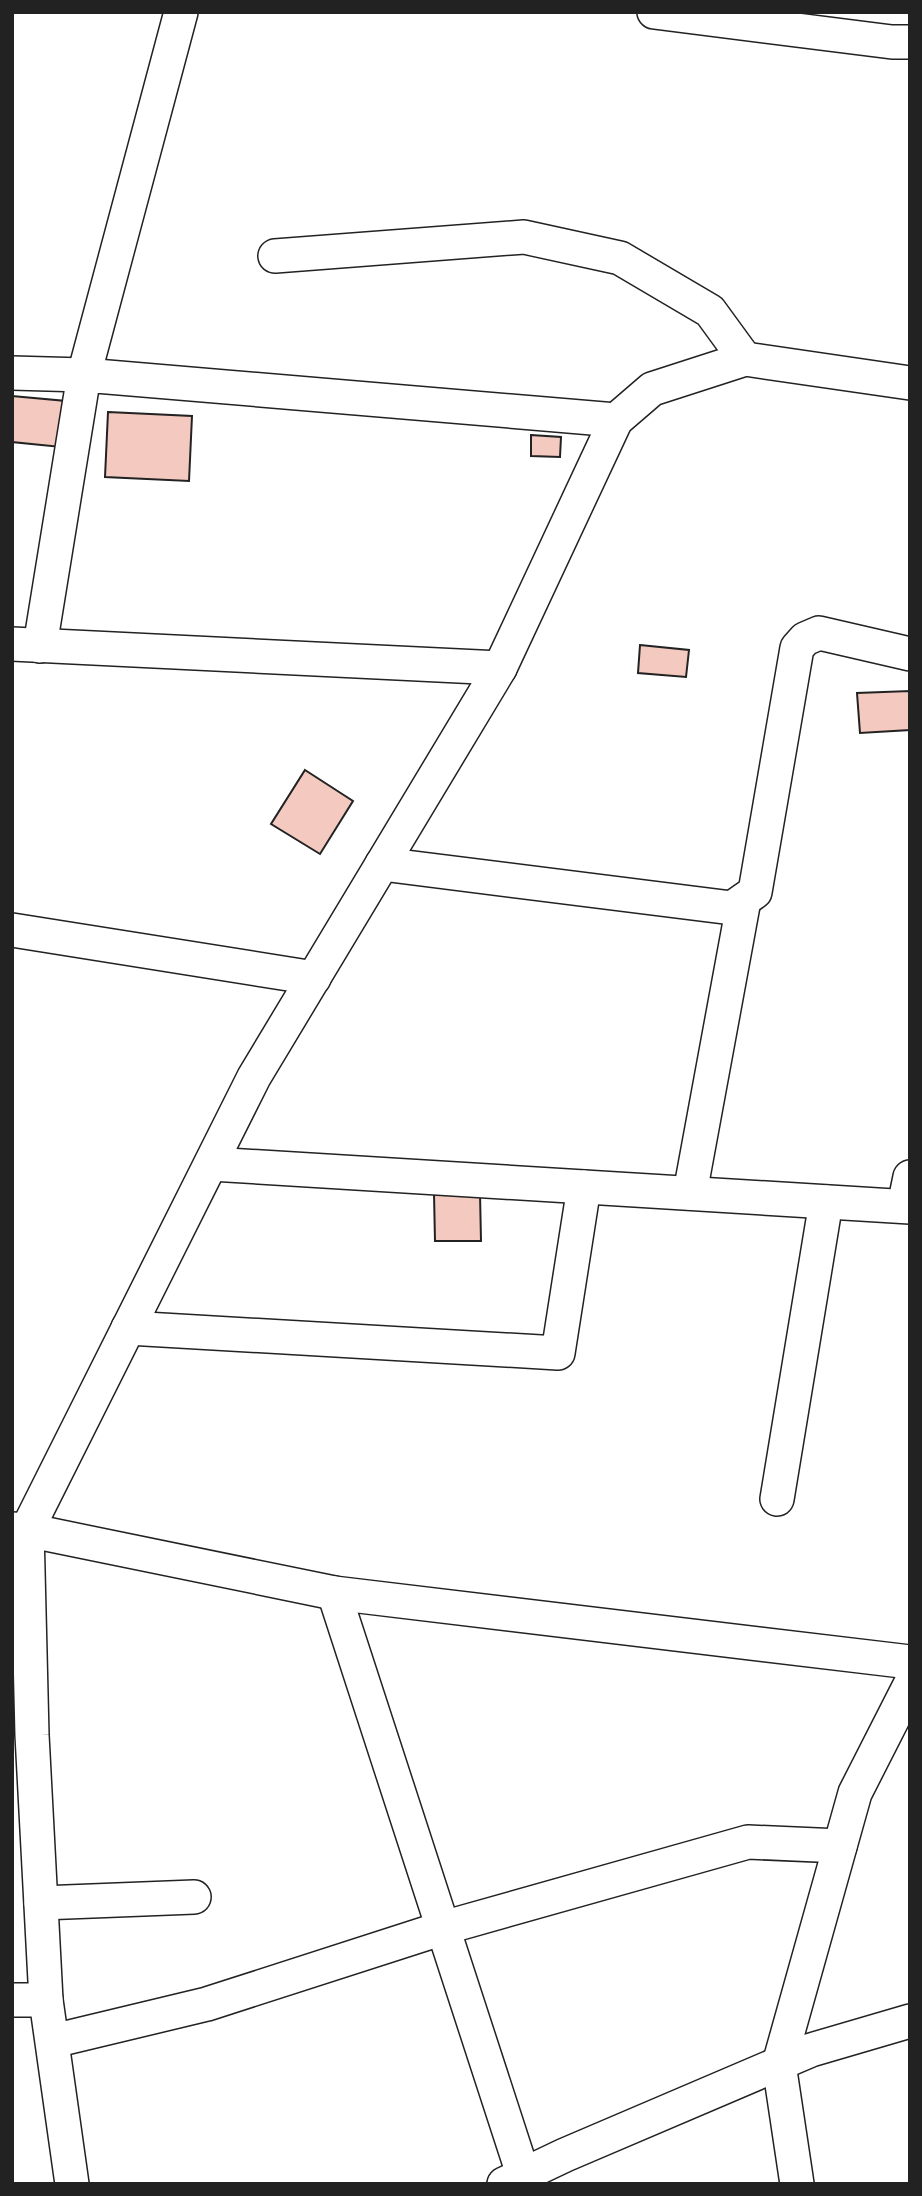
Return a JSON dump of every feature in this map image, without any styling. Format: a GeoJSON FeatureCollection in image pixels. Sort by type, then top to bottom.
{"type":"FeatureCollection","features":[{"type":"Feature","properties":{"kind":"street"},"geometry":{"type":"LineString","coordinates":[[181,12],[84,375],[26,645],[500,668]]}},
{"type":"Feature","properties":{"kind":"street"},"geometry":{"type":"LineString","coordinates":[[654,12],[910,42]]}},
{"type":"Feature","properties":{"kind":"street"},"geometry":{"type":"LineString","coordinates":[[275,256],[524,237],[620,258],[710,311],[745,359]]}},
{"type":"Feature","properties":{"kind":"street"},"geometry":{"type":"LineString","coordinates":[[72,2184],[47,2000],[20,1530],[128,1328],[254,1077],[500,668],[616,420],[652,389],[745,359],[910,383]]}},
{"type":"Feature","properties":{"kind":"street"},"geometry":{"type":"LineString","coordinates":[[12,373],[84,375],[616,420]]}},
{"type":"Feature","properties":{"kind":"street"},"geometry":{"type":"LineString","coordinates":[[383,864],[732,908],[755,892],[797,648],[805,639],[819,634],[910,654]]}},
{"type":"Feature","properties":{"kind":"street"},"geometry":{"type":"LineString","coordinates":[[690,1193],[744,900]]}},
{"type":"Feature","properties":{"kind":"street"},"geometry":{"type":"LineString","coordinates":[[12,930],[314,978]]}},
{"type":"Feature","properties":{"kind":"street"},"geometry":{"type":"LineString","coordinates":[[211,1164],[826,1202],[908,1197]]}},
{"type":"Feature","properties":{"kind":"street"},"geometry":{"type":"LineString","coordinates":[[128,1328],[558,1353],[584,1186]]}},
{"type":"Feature","properties":{"kind":"street"},"geometry":{"type":"LineString","coordinates":[[777,1499],[826,1202]]}},
{"type":"Feature","properties":{"kind":"street"},"geometry":{"type":"LineString","coordinates":[[20,1530],[334,1593],[910,1662]]}},
{"type":"Feature","properties":{"kind":"street"},"geometry":{"type":"LineString","coordinates":[[334,1593],[443,1928],[514,2179],[570,2169],[811,2050],[910,2021]]}},
{"type":"Feature","properties":{"kind":"street"},"geometry":{"type":"LineString","coordinates":[[797,2184],[779,2064],[855,1793],[910,1685]]}},
{"type":"Feature","properties":{"kind":"street"},"geometry":{"type":"LineString","coordinates":[[53,2041],[207,2004],[443,1928],[748,1842],[840,1846]]}},
{"type":"Feature","properties":{"kind":"street"},"geometry":{"type":"LineString","coordinates":[[41,1903],[194,1897]]}},
{"type":"Feature","properties":{"kind":"street"},"geometry":{"type":"LineString","coordinates":[[12,2000],[47,2000]]}},
{"type":"Feature","properties":{"kind":"building"},"geometry":{"type":"Polygon","coordinates":[[[12,396],[66,401],[61,447],[12,442],[12,396]]]}},
{"type":"Feature","properties":{"kind":"building"},"geometry":{"type":"Polygon","coordinates":[[[108,412],[192,416],[189,481],[105,477],[108,412]]]}},
{"type":"Feature","properties":{"kind":"building"},"geometry":{"type":"Polygon","coordinates":[[[531,435],[561,437],[560,457],[531,456],[531,435]]]}},
{"type":"Feature","properties":{"kind":"building"},"geometry":{"type":"Polygon","coordinates":[[[640,645],[689,650],[686,677],[638,673],[640,645]]]}},
{"type":"Feature","properties":{"kind":"building"},"geometry":{"type":"Polygon","coordinates":[[[910,691],[910,730],[860,733],[857,693],[910,691]]]}},
{"type":"Feature","properties":{"kind":"building"},"geometry":{"type":"Polygon","coordinates":[[[305,770],[353,801],[320,854],[271,824],[305,770]]]}},
{"type":"Feature","properties":{"kind":"building"},"geometry":{"type":"Polygon","coordinates":[[[480,1193],[481,1241],[435,1241],[434,1194],[480,1193]]]}}]}
